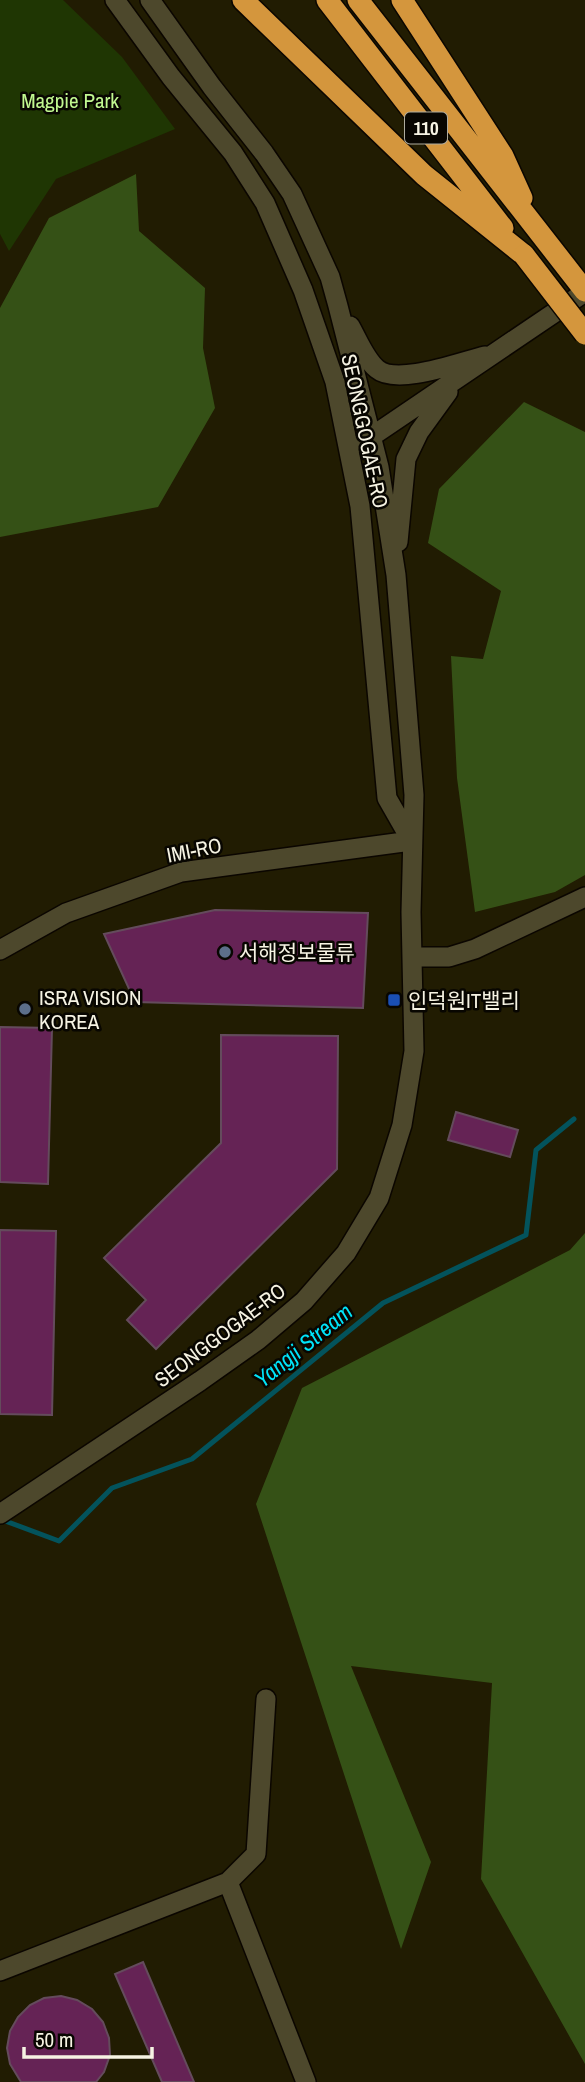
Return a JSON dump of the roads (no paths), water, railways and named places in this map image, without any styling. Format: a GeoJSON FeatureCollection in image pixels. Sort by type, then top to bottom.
{"type":"FeatureCollection","features":[{"type":"Feature","properties":{"kind":"highway"},"geometry":{"type":"LineString","coordinates":[[243,0],[424,175],[524,255]]}},
{"type":"Feature","properties":{"kind":"highway","name":"110"},"geometry":{"type":"LineString","coordinates":[[327,0],[585,334]]}},
{"type":"Feature","properties":{"kind":"highway","name":"110"},"geometry":{"type":"LineString","coordinates":[[358,0],[585,292]]}},
{"type":"Feature","properties":{"kind":"highway"},"geometry":{"type":"LineString","coordinates":[[402,0],[503,156],[538,231]]}},
{"type":"Feature","properties":{"kind":"street","name":"SEONGGOGAE-RO"},"geometry":{"type":"LineString","coordinates":[[115,0],[171,77],[233,153],[265,203],[303,290],[335,382],[360,506],[387,798],[411,841]]}},
{"type":"Feature","properties":{"kind":"street","name":"SEONGGOGAE-RO"},"geometry":{"type":"LineString","coordinates":[[3,1512],[258,1340],[304,1301],[346,1253],[379,1198],[402,1125],[414,1051],[411,841],[414,795],[396,574],[379,467],[330,277],[292,194],[150,0]]}},
{"type":"Feature","properties":{"kind":"street"},"geometry":{"type":"LineString","coordinates":[[349,451],[456,382],[585,292]]}},
{"type":"Feature","properties":{"kind":"street"},"geometry":{"type":"LineString","coordinates":[[338,306],[372,364],[388,375],[415,374],[496,353]]}},
{"type":"Feature","properties":{"kind":"street"},"geometry":{"type":"LineString","coordinates":[[396,574],[406,459],[419,432],[456,382]]}},
{"type":"Feature","properties":{"kind":"street","name":"IMI-RO"},"geometry":{"type":"LineString","coordinates":[[0,950],[66,913],[181,872],[411,841]]}},
{"type":"Feature","properties":{"kind":"street"},"geometry":{"type":"LineString","coordinates":[[412,957],[449,957],[475,949],[585,897]]}},
{"type":"Feature","properties":{"kind":"street"},"geometry":{"type":"LineString","coordinates":[[0,1971],[228,1882],[256,1854],[266,1699]]}},
{"type":"Feature","properties":{"kind":"street"},"geometry":{"type":"LineString","coordinates":[[228,1882],[306,2082]]}},
{"type":"Feature","properties":{"kind":"waterway","name":"Yangji Stream"},"geometry":{"type":"LineString","coordinates":[[0,1519],[59,1541],[112,1488],[192,1459],[383,1303],[526,1235],[536,1150],[574,1119]]}},
{"type":"Feature","properties":{"kind":"place","name":"서해정보물류"},"geometry":{"type":"Point","coordinates":[225,952]}},
{"type":"Feature","properties":{"kind":"place","name":"인덕원IT밸리"},"geometry":{"type":"Point","coordinates":[394,1000]}},
{"type":"Feature","properties":{"kind":"place","name":"ISRA VISION KOREA"},"geometry":{"type":"Point","coordinates":[25,1009]}},
{"type":"Feature","properties":{"kind":"park label","name":"Magpie Park"},"geometry":{"type":"Point","coordinates":[70,100]}}]}
